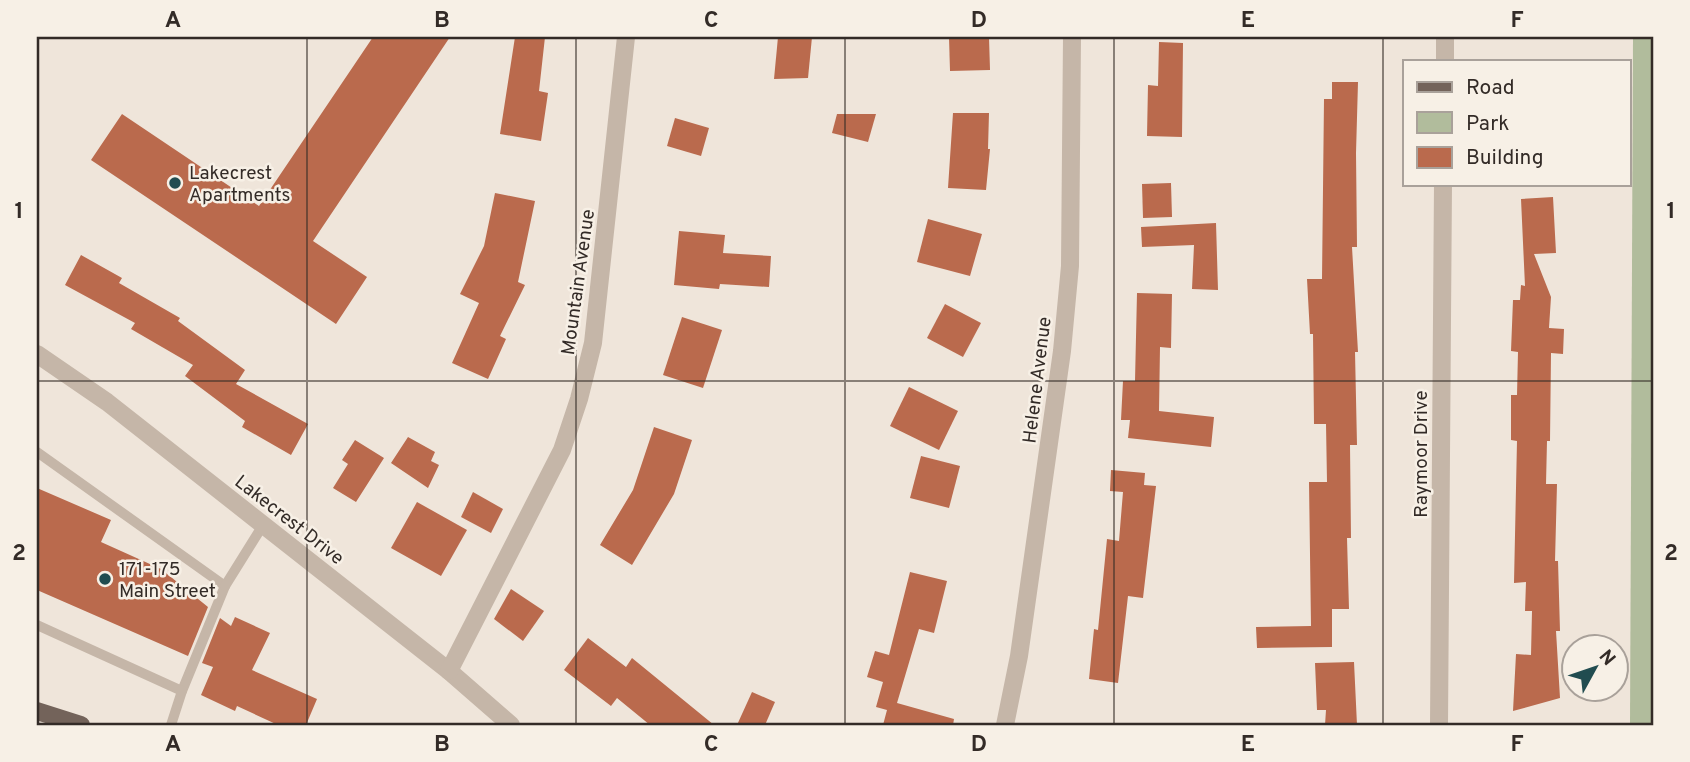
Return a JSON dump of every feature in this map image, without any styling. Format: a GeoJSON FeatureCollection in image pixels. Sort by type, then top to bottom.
{"type":"FeatureCollection","features":[{"type":"Feature","properties":{"kind":"main road"},"geometry":{"type":"LineString","coordinates":[[37,711],[81,725]]}},
{"type":"Feature","properties":{"kind":"street","name":"Mountain Avenue"},"geometry":{"type":"LineString","coordinates":[[449,671],[562,450],[579,399],[593,343],[625,37]]}},
{"type":"Feature","properties":{"kind":"street","name":"Helene Avenue"},"geometry":{"type":"LineString","coordinates":[[1005,725],[1019,656],[1070,266],[1072,37]]}},
{"type":"Feature","properties":{"kind":"street"},"geometry":{"type":"LineString","coordinates":[[1445,60],[1446,37]]}},
{"type":"Feature","properties":{"kind":"street","name":"Raymoor Drive"},"geometry":{"type":"LineString","coordinates":[[1439,725],[1443,186]]}},
{"type":"Feature","properties":{"kind":"street","name":"Lakecrest Drive"},"geometry":{"type":"LineString","coordinates":[[38,359],[107,402],[449,671],[511,725]]}},
{"type":"Feature","properties":{"kind":"lane"},"geometry":{"type":"LineString","coordinates":[[37,452],[225,586]]}},
{"type":"Feature","properties":{"kind":"lane"},"geometry":{"type":"LineString","coordinates":[[171,725],[225,586],[263,525]]}},
{"type":"Feature","properties":{"kind":"lane"},"geometry":{"type":"LineString","coordinates":[[37,625],[182,691]]}},
{"type":"Feature","properties":{"kind":"green space"},"geometry":{"type":"Polygon","coordinates":[[[1633,37],[1653,37],[1653,725],[1630,725],[1633,37]]]}},
{"type":"Feature","properties":{"kind":"building","name":"Lakecrest Apartments"},"geometry":{"type":"Polygon","coordinates":[[[373,37],[450,37],[313,241],[367,277],[336,324],[91,160],[122,114],[259,206],[373,37]]]}},
{"type":"Feature","properties":{"kind":"building"},"geometry":{"type":"Polygon","coordinates":[[[515,37],[545,37],[539,91],[548,93],[541,141],[500,134],[515,37]]]}},
{"type":"Feature","properties":{"kind":"building"},"geometry":{"type":"Polygon","coordinates":[[[778,37],[812,37],[808,78],[774,79],[778,37]]]}},
{"type":"Feature","properties":{"kind":"building"},"geometry":{"type":"Polygon","coordinates":[[[949,37],[989,37],[990,70],[950,71],[949,37]]]}},
{"type":"Feature","properties":{"kind":"building"},"geometry":{"type":"Polygon","coordinates":[[[1159,42],[1183,43],[1182,137],[1147,136],[1148,85],[1158,86],[1159,42]]]}},
{"type":"Feature","properties":{"kind":"building"},"geometry":{"type":"Polygon","coordinates":[[[1332,82],[1358,82],[1357,247],[1352,247],[1358,352],[1355,352],[1357,445],[1350,445],[1351,538],[1347,538],[1349,609],[1332,609],[1332,647],[1257,648],[1256,627],[1311,626],[1309,482],[1327,482],[1326,424],[1314,424],[1313,334],[1310,334],[1307,279],[1322,279],[1324,99],[1332,99],[1332,82]]]}},
{"type":"Feature","properties":{"kind":"building"},"geometry":{"type":"Polygon","coordinates":[[[953,113],[989,113],[990,149],[986,190],[948,188],[953,113]]]}},
{"type":"Feature","properties":{"kind":"building"},"geometry":{"type":"Polygon","coordinates":[[[837,114],[876,114],[868,142],[832,133],[837,114]]]}},
{"type":"Feature","properties":{"kind":"building"},"geometry":{"type":"Polygon","coordinates":[[[675,118],[709,128],[701,156],[667,146],[675,118]]]}},
{"type":"Feature","properties":{"kind":"building"},"geometry":{"type":"Polygon","coordinates":[[[1171,183],[1172,217],[1143,218],[1142,184],[1171,183]]]}},
{"type":"Feature","properties":{"kind":"building"},"geometry":{"type":"Polygon","coordinates":[[[495,193],[535,201],[518,282],[525,285],[500,336],[506,339],[488,379],[452,363],[479,303],[460,294],[484,246],[495,193]]]}},
{"type":"Feature","properties":{"kind":"building"},"geometry":{"type":"Polygon","coordinates":[[[1553,197],[1556,253],[1534,254],[1551,297],[1549,328],[1564,329],[1563,354],[1551,353],[1550,441],[1547,441],[1546,484],[1557,484],[1555,561],[1558,561],[1560,631],[1556,631],[1560,698],[1513,711],[1516,654],[1531,655],[1532,611],[1525,611],[1526,582],[1514,583],[1517,441],[1511,440],[1511,395],[1517,395],[1518,352],[1511,351],[1513,300],[1520,300],[1521,285],[1525,286],[1521,199],[1553,197]]]}},
{"type":"Feature","properties":{"kind":"building"},"geometry":{"type":"Polygon","coordinates":[[[928,219],[982,234],[970,276],[917,262],[928,219]]]}},
{"type":"Feature","properties":{"kind":"building"},"geometry":{"type":"Polygon","coordinates":[[[1216,223],[1218,290],[1192,289],[1194,245],[1142,247],[1141,227],[1216,223]]]}},
{"type":"Feature","properties":{"kind":"building"},"geometry":{"type":"Polygon","coordinates":[[[679,231],[725,235],[723,253],[771,256],[769,287],[720,284],[719,289],[674,285],[679,231]]]}},
{"type":"Feature","properties":{"kind":"building"},"geometry":{"type":"Polygon","coordinates":[[[81,255],[122,278],[119,283],[180,318],[178,321],[245,370],[236,384],[308,424],[291,455],[242,427],[245,421],[185,376],[193,365],[131,329],[135,323],[65,285],[81,255]]]}},
{"type":"Feature","properties":{"kind":"building"},"geometry":{"type":"Polygon","coordinates":[[[1137,293],[1172,294],[1171,348],[1160,347],[1159,411],[1214,417],[1211,447],[1128,438],[1130,420],[1121,420],[1123,381],[1135,381],[1137,293]]]}},
{"type":"Feature","properties":{"kind":"building"},"geometry":{"type":"Polygon","coordinates":[[[945,304],[981,323],[963,357],[927,338],[945,304]]]}},
{"type":"Feature","properties":{"kind":"building"},"geometry":{"type":"Polygon","coordinates":[[[682,317],[722,330],[703,388],[663,375],[682,317]]]}},
{"type":"Feature","properties":{"kind":"building"},"geometry":{"type":"Polygon","coordinates":[[[909,387],[958,411],[939,450],[890,426],[909,387]]]}},
{"type":"Feature","properties":{"kind":"building"},"geometry":{"type":"Polygon","coordinates":[[[654,427],[692,440],[674,494],[632,565],[600,545],[633,490],[654,427]]]}},
{"type":"Feature","properties":{"kind":"building"},"geometry":{"type":"Polygon","coordinates":[[[408,437],[435,452],[431,461],[439,465],[428,488],[391,463],[408,437]]]}},
{"type":"Feature","properties":{"kind":"building"},"geometry":{"type":"Polygon","coordinates":[[[355,440],[384,458],[356,502],[333,488],[348,464],[342,460],[355,440]]]}},
{"type":"Feature","properties":{"kind":"building"},"geometry":{"type":"Polygon","coordinates":[[[921,456],[960,466],[949,508],[910,498],[921,456]]]}},
{"type":"Feature","properties":{"kind":"building"},"geometry":{"type":"Polygon","coordinates":[[[1111,470],[1145,473],[1144,485],[1156,486],[1143,598],[1128,596],[1118,683],[1089,679],[1094,629],[1098,630],[1107,539],[1119,541],[1123,492],[1110,491],[1111,470]]]}},
{"type":"Feature","properties":{"kind":"building","name":"171-175 Main Street"},"geometry":{"type":"Polygon","coordinates":[[[37,488],[111,520],[101,542],[161,569],[208,607],[188,656],[37,590],[37,488]]]}},
{"type":"Feature","properties":{"kind":"building"},"geometry":{"type":"Polygon","coordinates":[[[473,492],[503,509],[491,533],[461,517],[473,492]]]}},
{"type":"Feature","properties":{"kind":"building"},"geometry":{"type":"Polygon","coordinates":[[[417,502],[467,530],[441,576],[391,548],[417,502]]]}},
{"type":"Feature","properties":{"kind":"building"},"geometry":{"type":"Polygon","coordinates":[[[910,572],[947,581],[934,633],[919,629],[897,703],[954,719],[953,725],[883,725],[887,710],[876,707],[883,682],[867,677],[875,651],[889,655],[910,572]]]}},
{"type":"Feature","properties":{"kind":"building"},"geometry":{"type":"Polygon","coordinates":[[[511,589],[544,611],[523,641],[494,619],[511,589]]]}},
{"type":"Feature","properties":{"kind":"building"},"geometry":{"type":"Polygon","coordinates":[[[235,617],[270,633],[252,670],[317,699],[306,725],[278,725],[237,706],[235,711],[201,695],[213,667],[202,663],[220,618],[231,626],[235,617]]]}},
{"type":"Feature","properties":{"kind":"building"},"geometry":{"type":"Polygon","coordinates":[[[588,638],[626,667],[632,658],[714,725],[650,725],[617,698],[611,706],[564,670],[588,638]]]}},
{"type":"Feature","properties":{"kind":"building"},"geometry":{"type":"Polygon","coordinates":[[[1354,662],[1357,725],[1325,725],[1326,710],[1317,710],[1315,663],[1354,662]]]}},
{"type":"Feature","properties":{"kind":"building"},"geometry":{"type":"Polygon","coordinates":[[[752,692],[775,702],[765,725],[737,725],[752,692]]]}},
{"type":"Feature","properties":{"kind":"place","name":"Lakecrest Apartments"},"geometry":{"type":"Point","coordinates":[175,183]}},
{"type":"Feature","properties":{"kind":"place","name":"171-175 Main Street"},"geometry":{"type":"Point","coordinates":[105,579]}}]}
